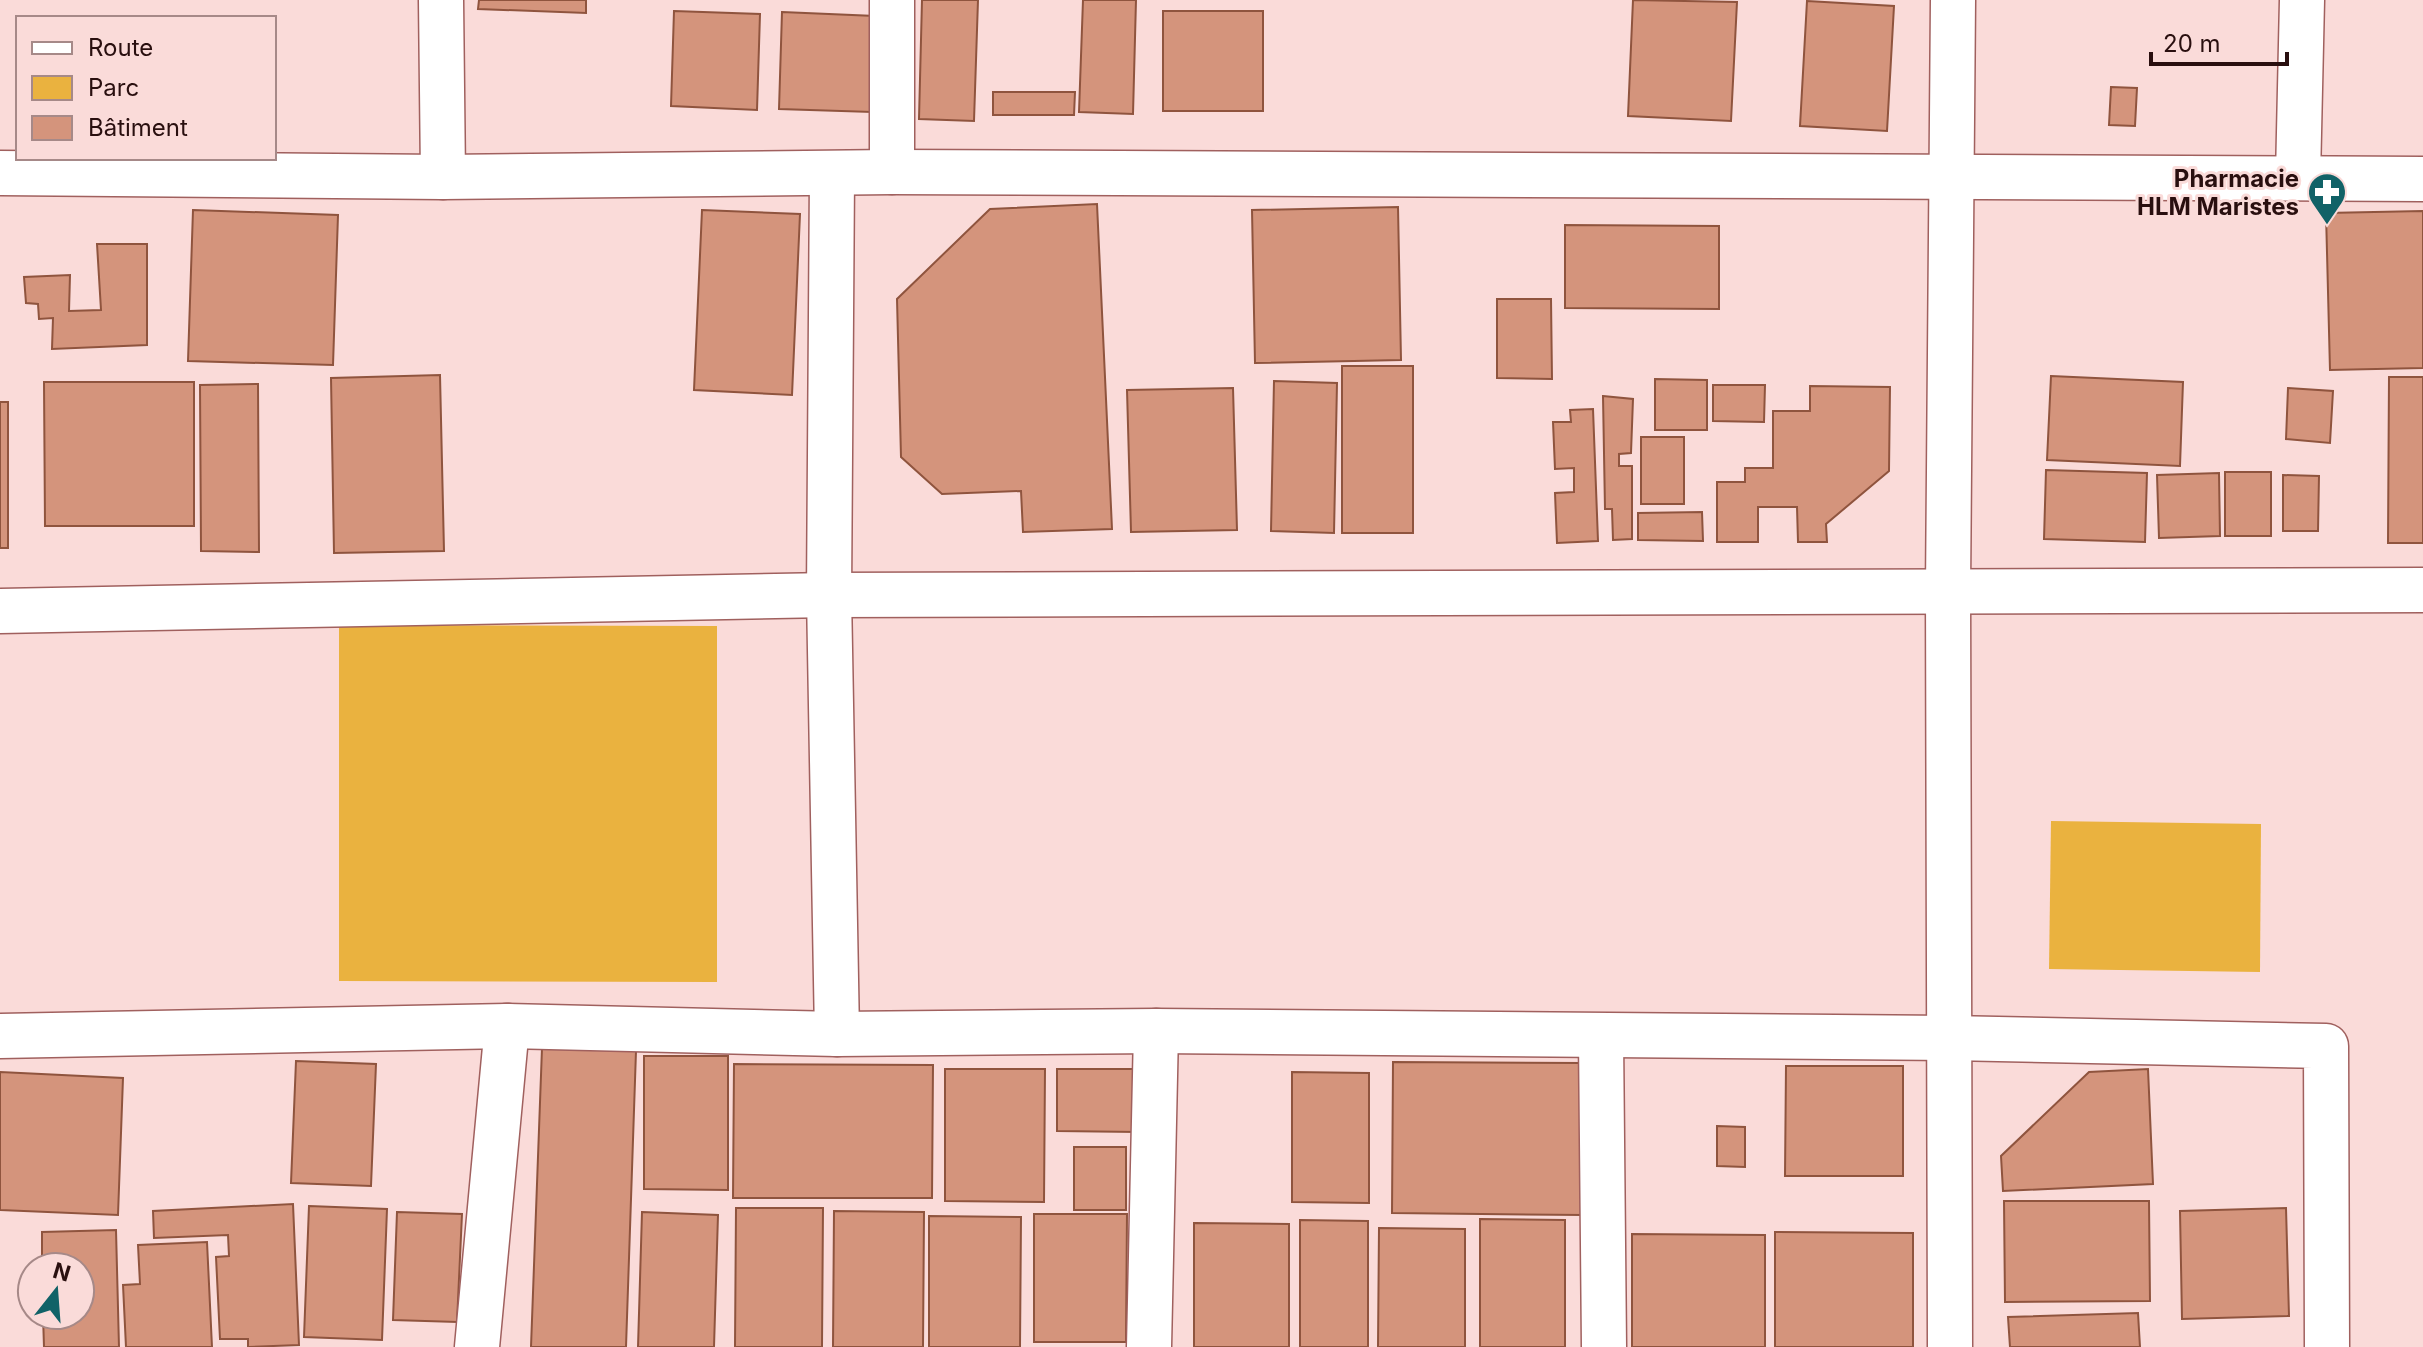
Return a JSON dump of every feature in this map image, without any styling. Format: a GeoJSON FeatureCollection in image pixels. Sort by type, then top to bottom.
{"type":"FeatureCollection","features":[{"type":"Feature","properties":{"kind":"street"},"geometry":{"type":"LineString","coordinates":[[441,0],[443,177]]}},
{"type":"Feature","properties":{"kind":"street"},"geometry":{"type":"LineString","coordinates":[[892,0],[892,172]]}},
{"type":"Feature","properties":{"kind":"street"},"geometry":{"type":"LineString","coordinates":[[1950,1347],[1948,589],[1953,0]]}},
{"type":"Feature","properties":{"kind":"street"},"geometry":{"type":"LineString","coordinates":[[2298,177],[2302,0]]}},
{"type":"Feature","properties":{"kind":"street"},"geometry":{"type":"LineString","coordinates":[[0,173],[443,177],[892,172],[2423,179]]}},
{"type":"Feature","properties":{"kind":"street"},"geometry":{"type":"LineString","coordinates":[[832,175],[829,595],[837,1034]]}},
{"type":"Feature","properties":{"kind":"street"},"geometry":{"type":"LineString","coordinates":[[0,611],[829,595],[1948,589],[2423,590]]}},
{"type":"Feature","properties":{"kind":"street"},"geometry":{"type":"LineString","coordinates":[[0,1036],[507,1026],[837,1034],[1156,1031],[1950,1038],[2326,1046],[2327,1347]]}},
{"type":"Feature","properties":{"kind":"street"},"geometry":{"type":"LineString","coordinates":[[477,1347],[507,1026]]}},
{"type":"Feature","properties":{"kind":"street"},"geometry":{"type":"LineString","coordinates":[[1149,1347],[1156,1031]]}},
{"type":"Feature","properties":{"kind":"street"},"geometry":{"type":"LineString","coordinates":[[1601,1037],[1604,1347]]}},
{"type":"Feature","properties":{"kind":"green space"},"geometry":{"type":"Polygon","coordinates":[[[339,625],[717,626],[717,982],[339,981],[339,625]]]}},
{"type":"Feature","properties":{"kind":"green space"},"geometry":{"type":"Polygon","coordinates":[[[2051,821],[2261,824],[2260,972],[2049,969],[2051,821]]]}},
{"type":"Feature","properties":{"kind":"building"},"geometry":{"type":"Polygon","coordinates":[[[479,0],[586,0],[586,13],[478,9],[479,0]]]}},
{"type":"Feature","properties":{"kind":"building"},"geometry":{"type":"Polygon","coordinates":[[[922,0],[978,0],[974,121],[919,119],[922,0]]]}},
{"type":"Feature","properties":{"kind":"building"},"geometry":{"type":"Polygon","coordinates":[[[1083,0],[1136,0],[1133,114],[1079,112],[1083,0]]]}},
{"type":"Feature","properties":{"kind":"building"},"geometry":{"type":"Polygon","coordinates":[[[1633,0],[1737,2],[1731,121],[1628,116],[1633,0]]]}},
{"type":"Feature","properties":{"kind":"building"},"geometry":{"type":"Polygon","coordinates":[[[1807,1],[1894,6],[1887,131],[1800,126],[1807,1]]]}},
{"type":"Feature","properties":{"kind":"building"},"geometry":{"type":"Polygon","coordinates":[[[674,11],[760,14],[757,110],[671,106],[674,11]]]}},
{"type":"Feature","properties":{"kind":"building"},"geometry":{"type":"Polygon","coordinates":[[[1163,11],[1263,11],[1263,111],[1163,111],[1163,11]]]}},
{"type":"Feature","properties":{"kind":"building"},"geometry":{"type":"Polygon","coordinates":[[[782,12],[875,16],[872,112],[779,109],[782,12]]]}},
{"type":"Feature","properties":{"kind":"building"},"geometry":{"type":"Polygon","coordinates":[[[2111,87],[2137,88],[2135,126],[2109,125],[2111,87]]]}},
{"type":"Feature","properties":{"kind":"building"},"geometry":{"type":"Polygon","coordinates":[[[993,92],[1075,92],[1074,115],[993,115],[993,92]]]}},
{"type":"Feature","properties":{"kind":"building"},"geometry":{"type":"Polygon","coordinates":[[[1097,204],[1112,529],[1023,532],[1021,491],[942,494],[901,457],[897,299],[990,209],[1097,204]]]}},
{"type":"Feature","properties":{"kind":"building"},"geometry":{"type":"Polygon","coordinates":[[[1398,207],[1401,360],[1255,363],[1252,210],[1398,207]]]}},
{"type":"Feature","properties":{"kind":"building"},"geometry":{"type":"Polygon","coordinates":[[[193,210],[338,215],[333,365],[188,361],[193,210]]]}},
{"type":"Feature","properties":{"kind":"building"},"geometry":{"type":"Polygon","coordinates":[[[702,210],[800,214],[792,395],[694,390],[702,210]]]}},
{"type":"Feature","properties":{"kind":"building"},"geometry":{"type":"Polygon","coordinates":[[[2423,211],[2423,368],[2330,370],[2326,213],[2423,211]]]}},
{"type":"Feature","properties":{"kind":"building"},"geometry":{"type":"Polygon","coordinates":[[[1565,225],[1719,226],[1719,309],[1565,308],[1565,225]]]}},
{"type":"Feature","properties":{"kind":"building"},"geometry":{"type":"Polygon","coordinates":[[[97,244],[147,244],[147,345],[52,349],[53,318],[39,319],[38,304],[26,303],[24,277],[70,275],[69,311],[101,310],[97,244]]]}},
{"type":"Feature","properties":{"kind":"building"},"geometry":{"type":"Polygon","coordinates":[[[1497,299],[1551,299],[1552,379],[1497,378],[1497,299]]]}},
{"type":"Feature","properties":{"kind":"building"},"geometry":{"type":"Polygon","coordinates":[[[1342,366],[1413,366],[1413,533],[1342,533],[1342,366]]]}},
{"type":"Feature","properties":{"kind":"building"},"geometry":{"type":"Polygon","coordinates":[[[440,375],[444,551],[334,553],[331,378],[440,375]]]}},
{"type":"Feature","properties":{"kind":"building"},"geometry":{"type":"Polygon","coordinates":[[[2051,376],[2183,382],[2180,466],[2047,460],[2051,376]]]}},
{"type":"Feature","properties":{"kind":"building"},"geometry":{"type":"Polygon","coordinates":[[[2389,377],[2423,377],[2423,543],[2388,543],[2389,377]]]}},
{"type":"Feature","properties":{"kind":"building"},"geometry":{"type":"Polygon","coordinates":[[[1655,379],[1707,380],[1707,430],[1655,430],[1655,379]]]}},
{"type":"Feature","properties":{"kind":"building"},"geometry":{"type":"Polygon","coordinates":[[[1274,381],[1337,383],[1334,533],[1271,531],[1274,381]]]}},
{"type":"Feature","properties":{"kind":"building"},"geometry":{"type":"Polygon","coordinates":[[[44,382],[194,382],[194,526],[45,526],[44,382]]]}},
{"type":"Feature","properties":{"kind":"building"},"geometry":{"type":"Polygon","coordinates":[[[258,384],[259,552],[201,551],[200,385],[258,384]]]}},
{"type":"Feature","properties":{"kind":"building"},"geometry":{"type":"Polygon","coordinates":[[[1713,385],[1765,385],[1764,422],[1713,421],[1713,385]]]}},
{"type":"Feature","properties":{"kind":"building"},"geometry":{"type":"Polygon","coordinates":[[[1810,386],[1890,387],[1889,471],[1826,524],[1827,542],[1798,542],[1797,507],[1758,507],[1758,542],[1717,542],[1717,482],[1745,482],[1745,468],[1773,468],[1773,411],[1810,411],[1810,386]]]}},
{"type":"Feature","properties":{"kind":"building"},"geometry":{"type":"Polygon","coordinates":[[[1233,388],[1237,530],[1131,532],[1127,390],[1233,388]]]}},
{"type":"Feature","properties":{"kind":"building"},"geometry":{"type":"Polygon","coordinates":[[[2288,388],[2333,391],[2330,443],[2286,439],[2288,388]]]}},
{"type":"Feature","properties":{"kind":"building"},"geometry":{"type":"Polygon","coordinates":[[[1603,396],[1633,399],[1631,453],[1619,454],[1619,466],[1632,466],[1632,539],[1613,540],[1612,509],[1605,509],[1603,396]]]}},
{"type":"Feature","properties":{"kind":"building"},"geometry":{"type":"Polygon","coordinates":[[[0,402],[8,402],[8,548],[0,548],[0,402]]]}},
{"type":"Feature","properties":{"kind":"building"},"geometry":{"type":"Polygon","coordinates":[[[1593,409],[1598,541],[1557,543],[1555,493],[1574,492],[1574,468],[1555,469],[1553,422],[1571,422],[1570,410],[1593,409]]]}},
{"type":"Feature","properties":{"kind":"building"},"geometry":{"type":"Polygon","coordinates":[[[1641,437],[1684,437],[1684,504],[1641,504],[1641,437]]]}},
{"type":"Feature","properties":{"kind":"building"},"geometry":{"type":"Polygon","coordinates":[[[2046,470],[2147,473],[2145,542],[2044,539],[2046,470]]]}},
{"type":"Feature","properties":{"kind":"building"},"geometry":{"type":"Polygon","coordinates":[[[2225,472],[2271,472],[2271,536],[2225,536],[2225,472]]]}},
{"type":"Feature","properties":{"kind":"building"},"geometry":{"type":"Polygon","coordinates":[[[2219,473],[2220,536],[2159,538],[2157,475],[2219,473]]]}},
{"type":"Feature","properties":{"kind":"building"},"geometry":{"type":"Polygon","coordinates":[[[2283,475],[2319,476],[2318,531],[2283,531],[2283,475]]]}},
{"type":"Feature","properties":{"kind":"building"},"geometry":{"type":"Polygon","coordinates":[[[1702,512],[1703,541],[1638,540],[1638,513],[1702,512]]]}},
{"type":"Feature","properties":{"kind":"building"},"geometry":{"type":"Polygon","coordinates":[[[542,1048],[636,1051],[626,1347],[531,1347],[542,1048]]]}},
{"type":"Feature","properties":{"kind":"building"},"geometry":{"type":"Polygon","coordinates":[[[644,1056],[728,1056],[728,1190],[644,1189],[644,1056]]]}},
{"type":"Feature","properties":{"kind":"building"},"geometry":{"type":"Polygon","coordinates":[[[296,1061],[376,1064],[371,1186],[291,1183],[296,1061]]]}},
{"type":"Feature","properties":{"kind":"building"},"geometry":{"type":"Polygon","coordinates":[[[1393,1062],[1583,1063],[1583,1215],[1392,1213],[1393,1062]]]}},
{"type":"Feature","properties":{"kind":"building"},"geometry":{"type":"Polygon","coordinates":[[[734,1064],[933,1065],[932,1198],[733,1198],[734,1064]]]}},
{"type":"Feature","properties":{"kind":"building"},"geometry":{"type":"Polygon","coordinates":[[[1786,1066],[1903,1066],[1903,1176],[1785,1176],[1786,1066]]]}},
{"type":"Feature","properties":{"kind":"building"},"geometry":{"type":"Polygon","coordinates":[[[945,1069],[1045,1069],[1044,1202],[945,1201],[945,1069]]]}},
{"type":"Feature","properties":{"kind":"building"},"geometry":{"type":"Polygon","coordinates":[[[1057,1069],[1137,1069],[1137,1132],[1057,1131],[1057,1069]]]}},
{"type":"Feature","properties":{"kind":"building"},"geometry":{"type":"Polygon","coordinates":[[[2148,1069],[2153,1184],[2003,1191],[2001,1156],[2089,1072],[2148,1069]]]}},
{"type":"Feature","properties":{"kind":"building"},"geometry":{"type":"Polygon","coordinates":[[[0,1072],[123,1078],[118,1215],[0,1210],[0,1072]]]}},
{"type":"Feature","properties":{"kind":"building"},"geometry":{"type":"Polygon","coordinates":[[[1292,1072],[1369,1073],[1369,1203],[1292,1202],[1292,1072]]]}},
{"type":"Feature","properties":{"kind":"building"},"geometry":{"type":"Polygon","coordinates":[[[1717,1126],[1745,1127],[1745,1167],[1717,1166],[1717,1126]]]}},
{"type":"Feature","properties":{"kind":"building"},"geometry":{"type":"Polygon","coordinates":[[[1074,1147],[1126,1147],[1126,1210],[1074,1210],[1074,1147]]]}},
{"type":"Feature","properties":{"kind":"building"},"geometry":{"type":"Polygon","coordinates":[[[2004,1201],[2149,1201],[2150,1301],[2005,1302],[2004,1201]]]}},
{"type":"Feature","properties":{"kind":"building"},"geometry":{"type":"Polygon","coordinates":[[[293,1204],[299,1345],[248,1347],[248,1339],[220,1339],[216,1257],[229,1256],[228,1235],[154,1238],[153,1211],[293,1204]]]}},
{"type":"Feature","properties":{"kind":"building"},"geometry":{"type":"Polygon","coordinates":[[[309,1206],[387,1209],[382,1340],[304,1337],[309,1206]]]}},
{"type":"Feature","properties":{"kind":"building"},"geometry":{"type":"Polygon","coordinates":[[[736,1208],[823,1208],[822,1347],[735,1347],[736,1208]]]}},
{"type":"Feature","properties":{"kind":"building"},"geometry":{"type":"Polygon","coordinates":[[[2286,1208],[2289,1316],[2182,1319],[2180,1211],[2286,1208]]]}},
{"type":"Feature","properties":{"kind":"building"},"geometry":{"type":"Polygon","coordinates":[[[834,1211],[924,1212],[923,1347],[833,1347],[834,1211]]]}},
{"type":"Feature","properties":{"kind":"building"},"geometry":{"type":"Polygon","coordinates":[[[397,1212],[462,1214],[457,1322],[393,1320],[397,1212]]]}},
{"type":"Feature","properties":{"kind":"building"},"geometry":{"type":"Polygon","coordinates":[[[642,1212],[718,1215],[714,1347],[638,1347],[642,1212]]]}},
{"type":"Feature","properties":{"kind":"building"},"geometry":{"type":"Polygon","coordinates":[[[1034,1214],[1127,1214],[1126,1342],[1034,1342],[1034,1214]]]}},
{"type":"Feature","properties":{"kind":"building"},"geometry":{"type":"Polygon","coordinates":[[[929,1216],[1021,1217],[1020,1347],[929,1347],[929,1216]]]}},
{"type":"Feature","properties":{"kind":"building"},"geometry":{"type":"Polygon","coordinates":[[[1480,1219],[1565,1220],[1565,1347],[1480,1347],[1480,1219]]]}},
{"type":"Feature","properties":{"kind":"building"},"geometry":{"type":"Polygon","coordinates":[[[1300,1220],[1368,1221],[1368,1347],[1300,1347],[1300,1220]]]}},
{"type":"Feature","properties":{"kind":"building"},"geometry":{"type":"Polygon","coordinates":[[[1194,1223],[1289,1224],[1289,1347],[1194,1347],[1194,1223]]]}},
{"type":"Feature","properties":{"kind":"building"},"geometry":{"type":"Polygon","coordinates":[[[1379,1228],[1465,1229],[1465,1347],[1378,1347],[1379,1228]]]}},
{"type":"Feature","properties":{"kind":"building"},"geometry":{"type":"Polygon","coordinates":[[[116,1230],[119,1347],[44,1347],[44,1331],[96,1331],[96,1251],[42,1251],[42,1232],[116,1230]]]}},
{"type":"Feature","properties":{"kind":"building"},"geometry":{"type":"Polygon","coordinates":[[[1775,1232],[1913,1233],[1913,1347],[1775,1347],[1775,1232]]]}},
{"type":"Feature","properties":{"kind":"building"},"geometry":{"type":"Polygon","coordinates":[[[1632,1234],[1765,1235],[1765,1347],[1632,1347],[1632,1234]]]}},
{"type":"Feature","properties":{"kind":"building"},"geometry":{"type":"Polygon","coordinates":[[[207,1242],[212,1347],[126,1347],[123,1285],[140,1284],[138,1245],[207,1242]]]}},
{"type":"Feature","properties":{"kind":"building"},"geometry":{"type":"Polygon","coordinates":[[[2138,1313],[2140,1347],[2010,1347],[2008,1317],[2138,1313]]]}},
{"type":"Feature","properties":{"kind":"place","name":"Pharmacie HLM Maristes"},"geometry":{"type":"Point","coordinates":[2327,226]}}]}
